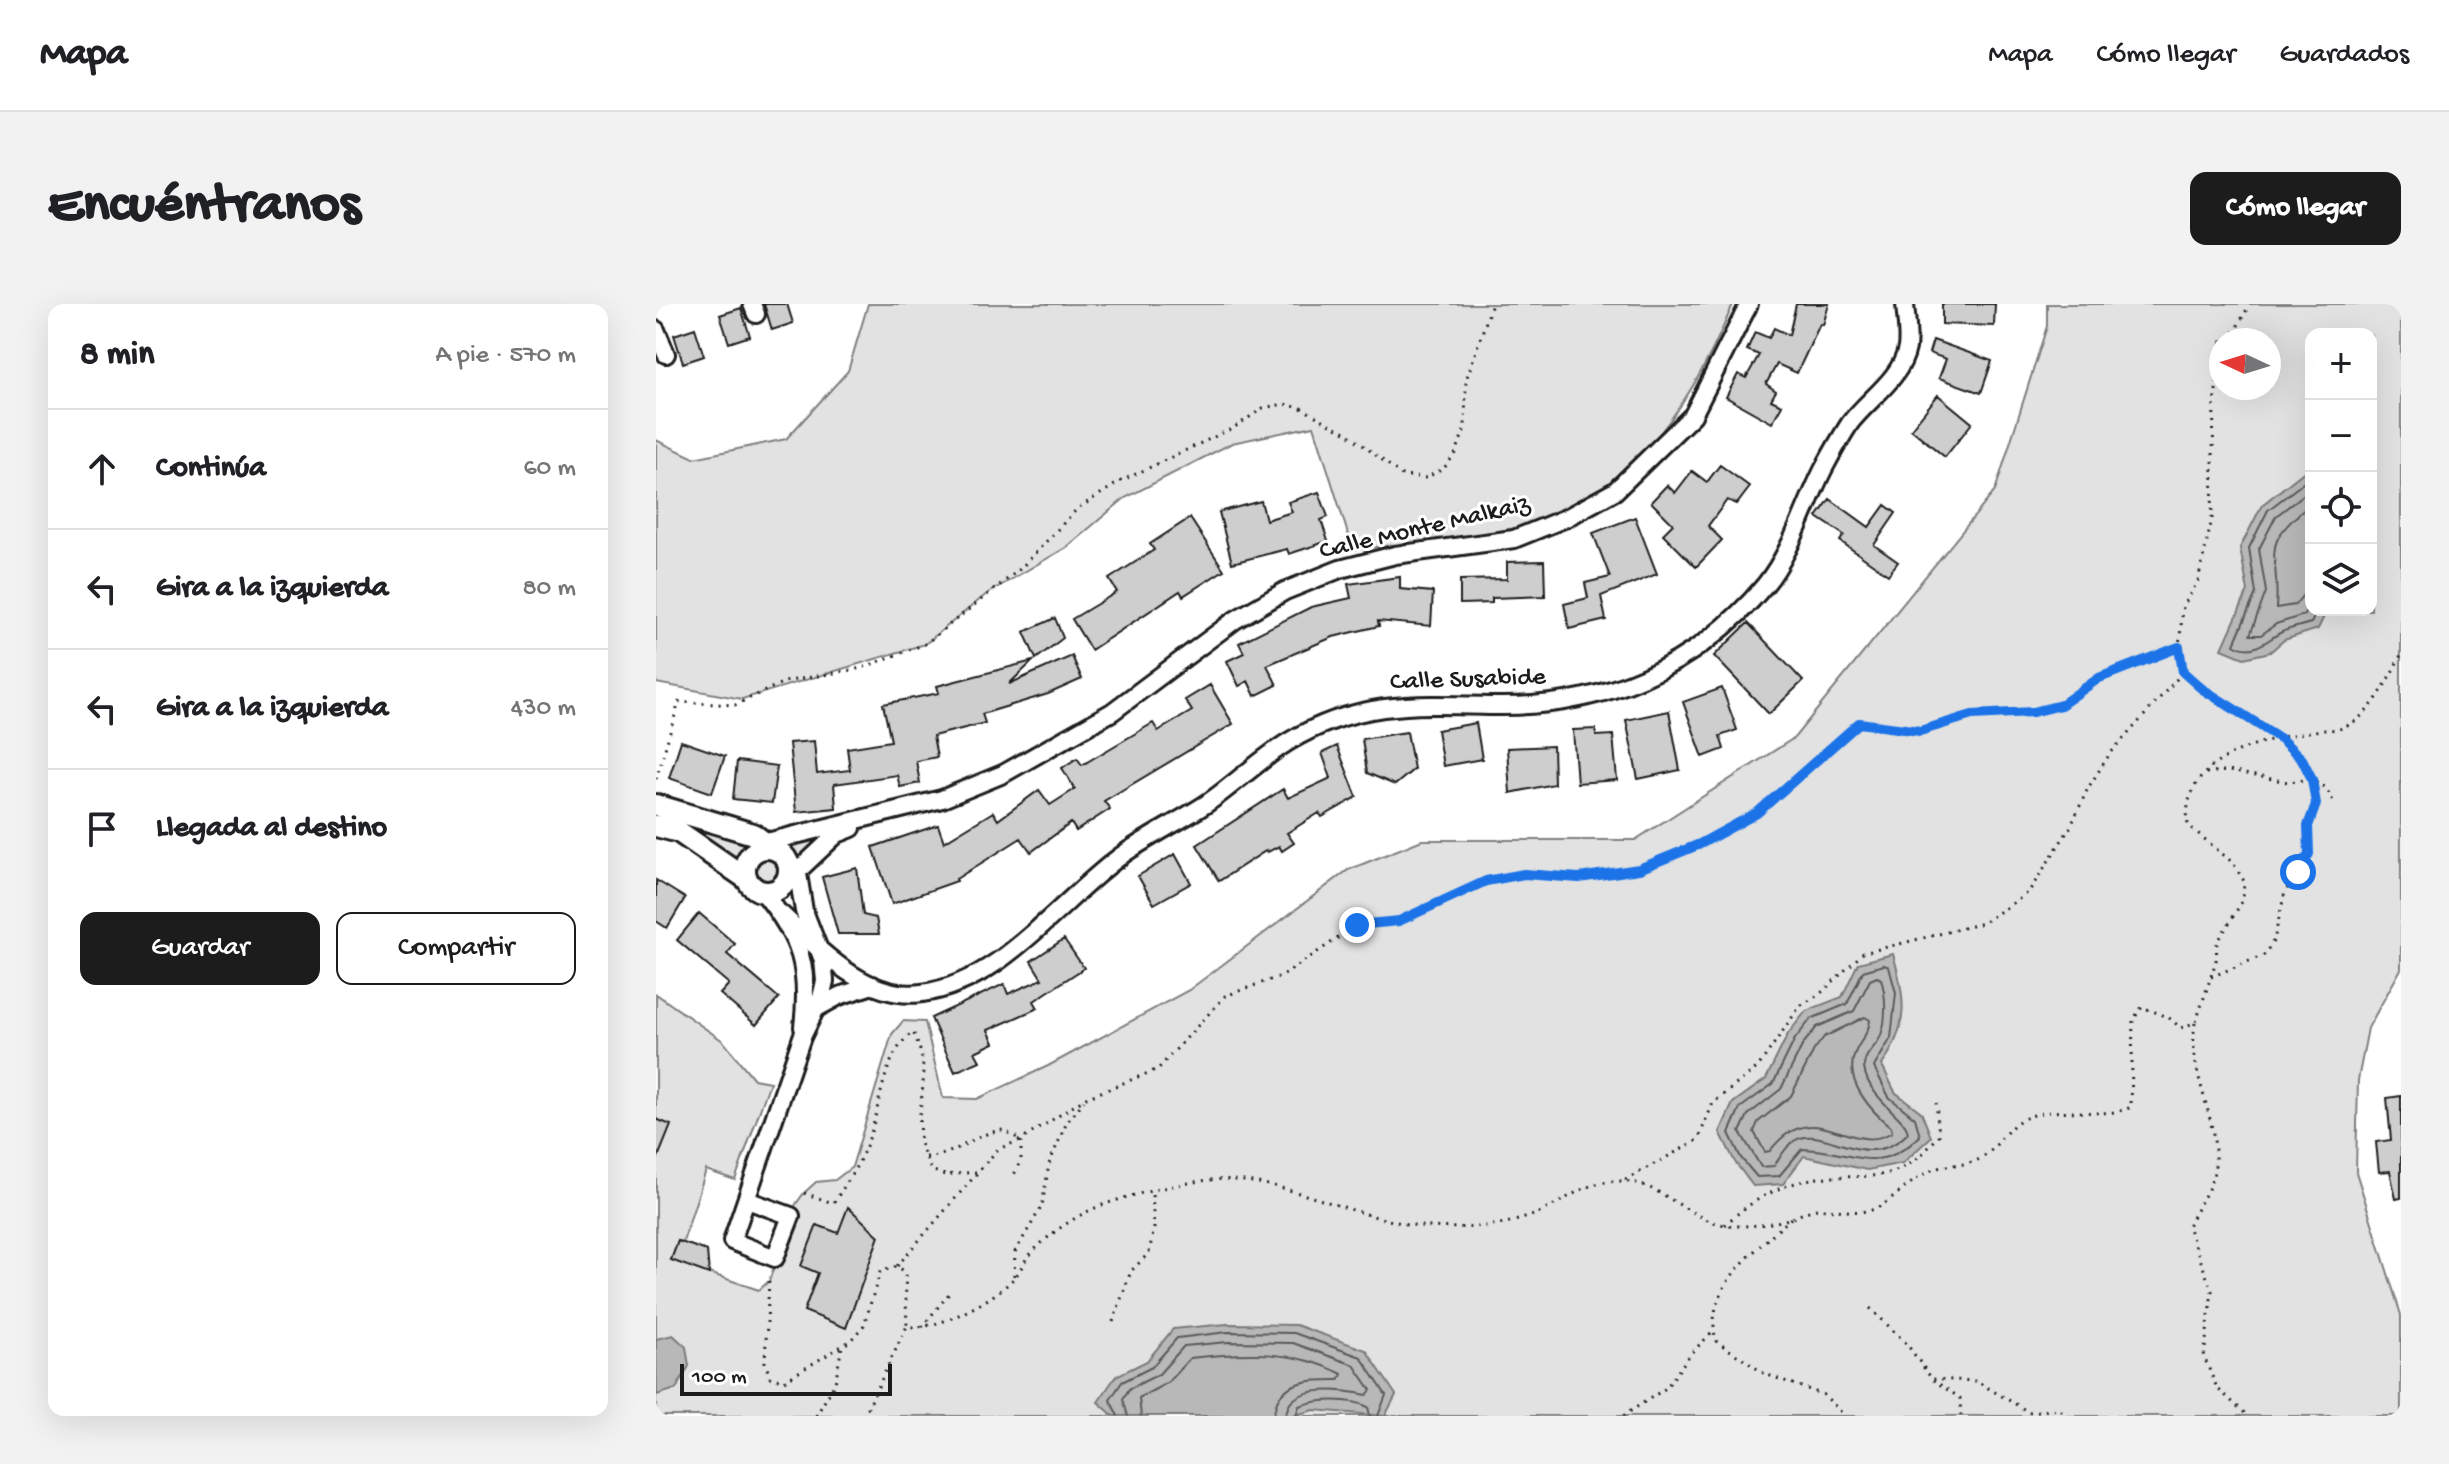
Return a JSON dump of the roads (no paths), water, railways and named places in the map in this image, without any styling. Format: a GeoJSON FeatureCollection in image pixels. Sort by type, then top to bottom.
{"type":"FeatureCollection","features":[{"type":"Feature","properties":{"kind":"street","name":"Calle Monte Malkaiz"},"geometry":{"type":"LineString","coordinates":[[771,849],[942,799],[1003,774],[1112,712],[1235,620],[1285,591],[1340,569],[1395,555],[1514,539],[1566,518],[1615,491],[1693,415],[1749,304]]}},
{"type":"Feature","properties":{"kind":"street","name":"Calle Susabide"},"geometry":{"type":"LineString","coordinates":[[780,913],[846,970],[873,985],[911,994],[926,993],[969,977],[999,960],[1125,853],[1207,803],[1285,744],[1311,730],[1379,707],[1441,702],[1495,706],[1590,699],[1629,686],[1697,646],[1767,583],[1851,422],[1901,363],[1907,346],[1905,304]]}},
{"type":"Feature","properties":{"kind":"street"},"geometry":{"type":"LineString","coordinates":[[656,330],[666,354]]}},
{"type":"Feature","properties":{"kind":"street"},"geometry":{"type":"LineString","coordinates":[[656,805],[771,849],[798,874],[804,911],[819,948],[825,981],[817,1008],[802,1037],[747,1200]]}},
{"type":"Feature","properties":{"kind":"street","name":"Calle Monte Malkaiz"},"geometry":{"type":"LineString","coordinates":[[764,886],[798,874],[837,834],[875,818]]}},
{"type":"Feature","properties":{"kind":"street"},"geometry":{"type":"LineString","coordinates":[[656,826],[679,832],[764,886]]}},
{"type":"Feature","properties":{"kind":"street"},"geometry":{"type":"LineString","coordinates":[[771,849],[747,861],[798,943],[806,974],[802,1037]]}},
{"type":"Feature","properties":{"kind":"street"},"geometry":{"type":"LineString","coordinates":[[764,886],[789,869],[771,849]]}},
{"type":"Feature","properties":{"kind":"street"},"geometry":{"type":"LineString","coordinates":[[817,1008],[839,996],[873,985]]}},
{"type":"Feature","properties":{"kind":"water"},"geometry":{"type":"Polygon","coordinates":[[[2305,471],[2305,616],[2324,616],[2318,629],[2284,640],[2270,652],[2244,658],[2222,649],[2248,591],[2240,548],[2262,505],[2305,471]]]}},
{"type":"Feature","properties":{"kind":"water"},"geometry":{"type":"Polygon","coordinates":[[[1893,954],[1901,985],[1901,1024],[1882,1065],[1895,1092],[1921,1112],[1931,1137],[1903,1163],[1867,1170],[1804,1156],[1783,1184],[1753,1186],[1735,1162],[1720,1132],[1733,1103],[1766,1079],[1788,1034],[1806,1011],[1842,997],[1858,963],[1893,954]]]}},
{"type":"Feature","properties":{"kind":"water"},"geometry":{"type":"Polygon","coordinates":[[[1227,1324],[1296,1325],[1366,1350],[1396,1395],[1385,1416],[1314,1410],[1291,1416],[1114,1416],[1098,1402],[1116,1376],[1147,1361],[1173,1329],[1227,1324]]]}},
{"type":"Feature","properties":{"kind":"water"},"geometry":{"type":"Polygon","coordinates":[[[673,1335],[686,1347],[689,1366],[676,1389],[657,1395],[656,1339],[673,1335]]]}}]}
